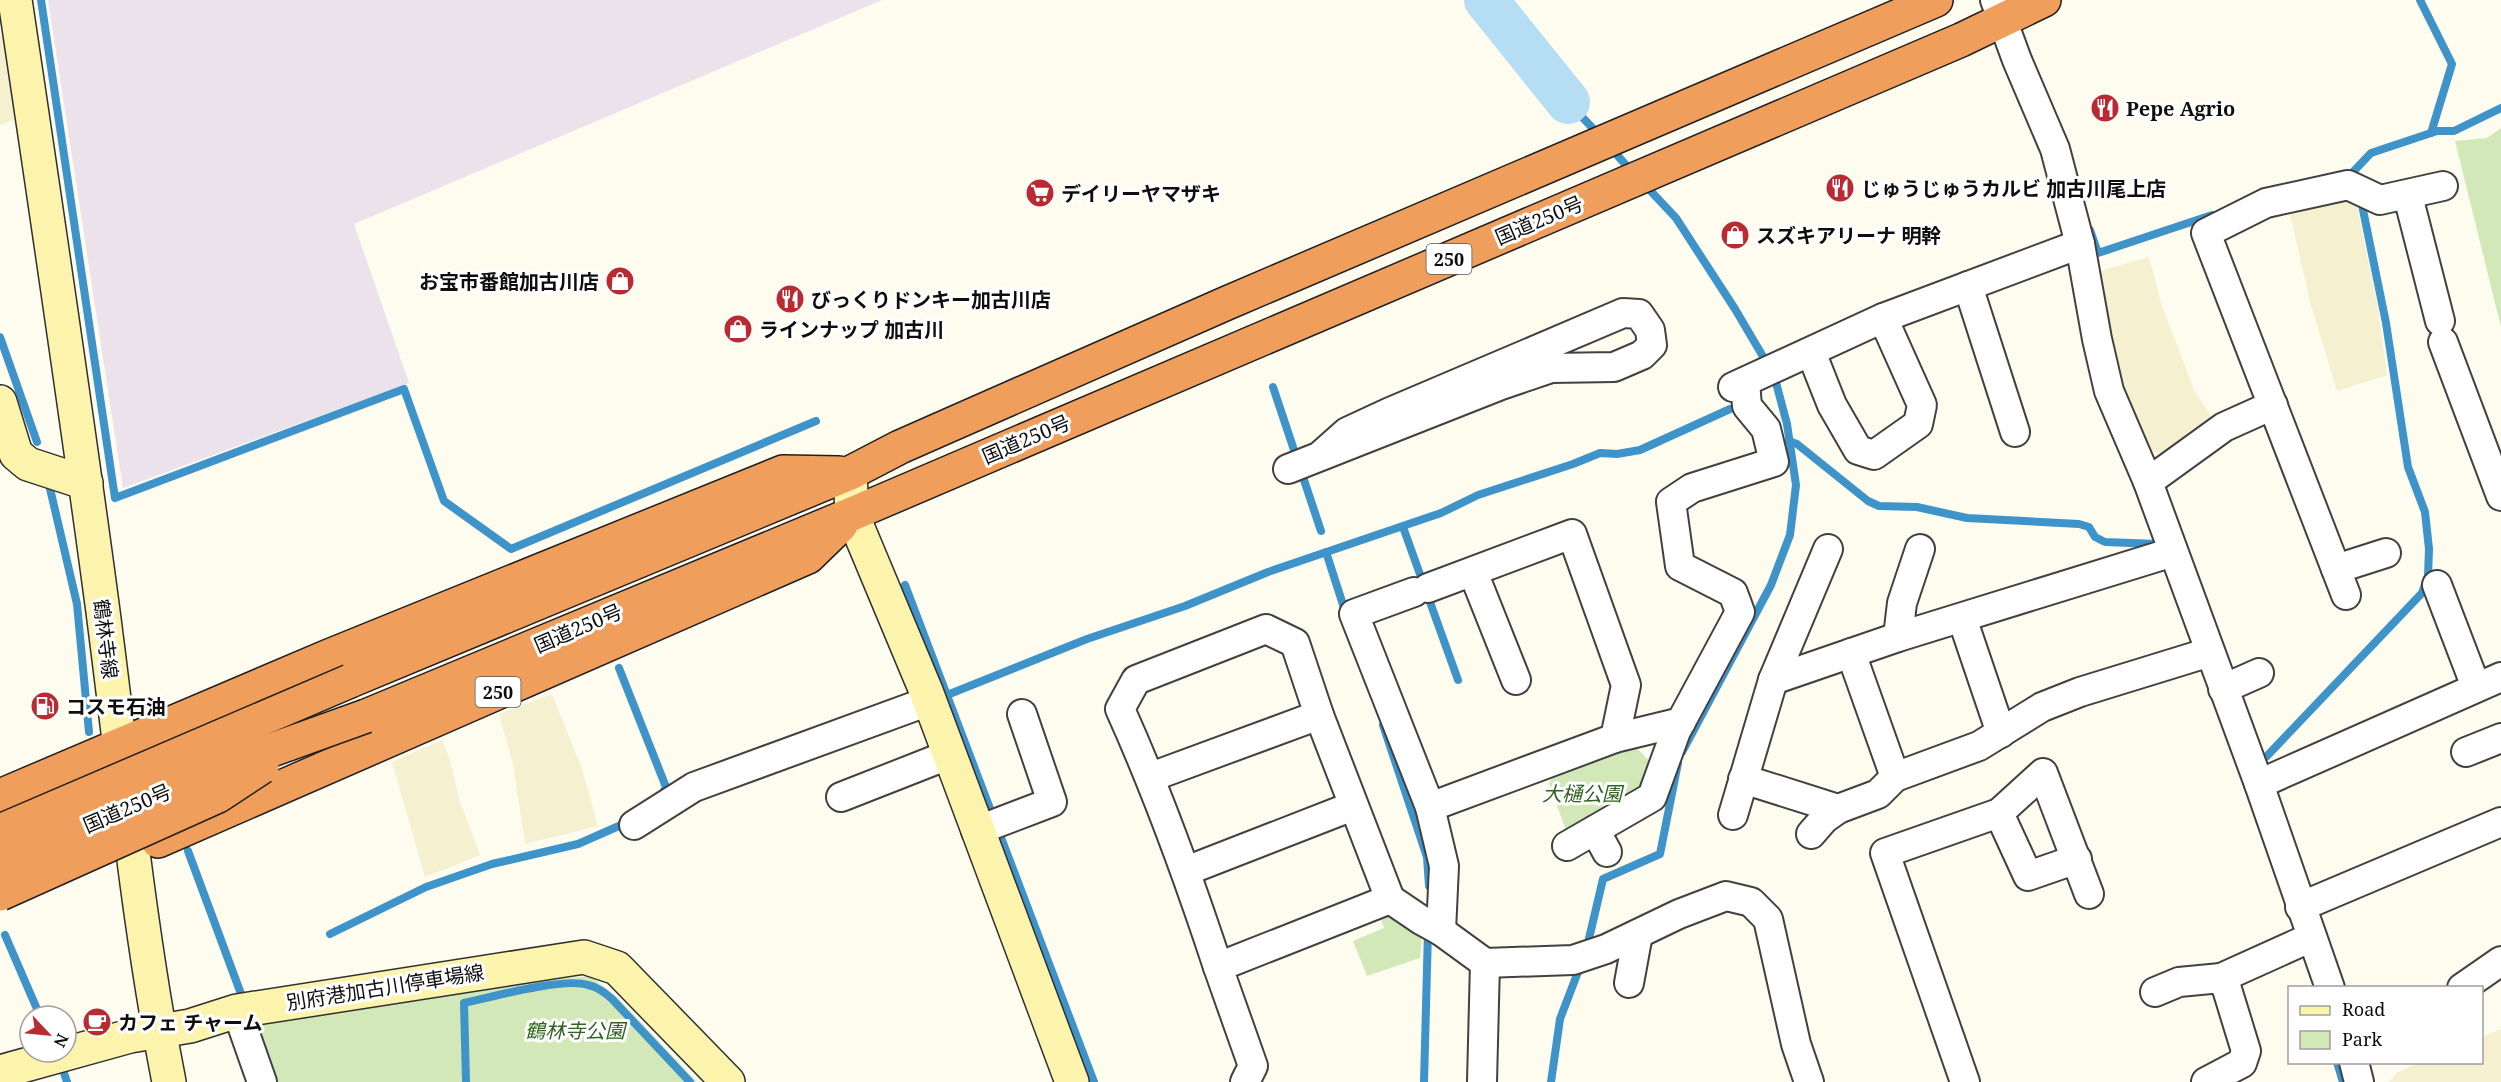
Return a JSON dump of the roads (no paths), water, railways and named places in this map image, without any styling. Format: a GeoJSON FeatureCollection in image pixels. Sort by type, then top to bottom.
{"type":"FeatureCollection","features":[{"type":"Feature","properties":{"kind":"highway","name":"国道250号"},"geometry":{"type":"LineString","coordinates":[[0,831],[350,681],[850,473],[900,447],[1227,303],[1936,0]]}},
{"type":"Feature","properties":{"kind":"highway","name":"国道250号"},"geometry":{"type":"LineString","coordinates":[[0,862],[216,770],[366,716],[852,514],[1950,45],[1999,10],[2044,0]]}},
{"type":"Feature","properties":{"kind":"highway","name":"250"},"geometry":{"type":"LineString","coordinates":[[0,796],[340,652],[783,472],[850,473]]}},
{"type":"Feature","properties":{"kind":"highway","name":"250"},"geometry":{"type":"LineString","coordinates":[[0,911],[808,557],[852,514]]}},
{"type":"Feature","properties":{"kind":"highway","name":"250"},"geometry":{"type":"LineString","coordinates":[[0,894],[218,796],[298,742]]}},
{"type":"Feature","properties":{"kind":"main road","name":"鶴林寺線"},"geometry":{"type":"LineString","coordinates":[[15,0],[86,483],[120,746],[131,852],[169,1082]]}},
{"type":"Feature","properties":{"kind":"main road"},"geometry":{"type":"LineString","coordinates":[[0,402],[16,454],[28,464],[86,483]]}},
{"type":"Feature","properties":{"kind":"main road"},"geometry":{"type":"LineString","coordinates":[[850,473],[852,514],[929,700],[948,755],[991,825],[1072,1082]]}},
{"type":"Feature","properties":{"kind":"main road","name":"別府港加古川停車場線"},"geometry":{"type":"LineString","coordinates":[[78,1050],[190,1026],[237,1011],[584,957],[617,968],[728,1082]]}},
{"type":"Feature","properties":{"kind":"main road","name":"別府港加古川停車場線"},"geometry":{"type":"LineString","coordinates":[[0,1072],[27,1064]]}},
{"type":"Feature","properties":{"kind":"street"},"geometry":{"type":"LineString","coordinates":[[1999,10],[2017,60],[2055,149],[2080,244],[2109,391],[2148,482],[2259,784],[2300,908],[2330,986]]}},
{"type":"Feature","properties":{"kind":"street"},"geometry":{"type":"LineString","coordinates":[[2386,553],[2341,582],[2206,233],[2266,203],[2348,185],[2380,200],[2408,196],[2443,186]]}},
{"type":"Feature","properties":{"kind":"street"},"geometry":{"type":"LineString","coordinates":[[2408,196],[2441,332],[2501,495]]}},
{"type":"Feature","properties":{"kind":"street"},"geometry":{"type":"LineString","coordinates":[[1567,846],[1601,841],[1652,797],[1681,722],[1740,612],[1733,593],[1680,566],[1671,502],[1692,488],[1774,462],[1766,429],[1747,406],[1755,378],[1883,318],[2080,244]]}},
{"type":"Feature","properties":{"kind":"street"},"geometry":{"type":"LineString","coordinates":[[1968,286],[2015,432]]}},
{"type":"Feature","properties":{"kind":"street"},"geometry":{"type":"LineString","coordinates":[[1288,469],[1501,385],[1551,368],[1614,367],[1642,355],[1652,345],[1650,330],[1639,314],[1623,313],[1347,432],[1320,456]]}},
{"type":"Feature","properties":{"kind":"street"},"geometry":{"type":"LineString","coordinates":[[1811,352],[1832,405],[1858,450],[1874,455],[1918,424],[1922,405],[1883,318]]}},
{"type":"Feature","properties":{"kind":"street"},"geometry":{"type":"LineString","coordinates":[[2148,482],[2224,428],[2273,405]]}},
{"type":"Feature","properties":{"kind":"street"},"geometry":{"type":"LineString","coordinates":[[1433,927],[1444,866],[1430,807],[1354,614],[1381,592],[1421,590],[1572,534],[1626,685],[1615,738]]}},
{"type":"Feature","properties":{"kind":"street"},"geometry":{"type":"LineString","coordinates":[[1733,815],[1773,680],[1828,549]]}},
{"type":"Feature","properties":{"kind":"street"},"geometry":{"type":"LineString","coordinates":[[1898,637],[1902,603],[1920,549]]}},
{"type":"Feature","properties":{"kind":"street"},"geometry":{"type":"LineString","coordinates":[[1773,680],[1898,637],[2173,552]]}},
{"type":"Feature","properties":{"kind":"street"},"geometry":{"type":"LineString","coordinates":[[1473,572],[1516,680]]}},
{"type":"Feature","properties":{"kind":"street"},"geometry":{"type":"LineString","coordinates":[[2259,784],[2488,682],[2437,585]]}},
{"type":"Feature","properties":{"kind":"street"},"geometry":{"type":"LineString","coordinates":[[1962,618],[2001,733]]}},
{"type":"Feature","properties":{"kind":"street"},"geometry":{"type":"LineString","coordinates":[[1245,1082],[1253,1066],[1151,777],[1120,709],[1136,680],[1266,629],[1295,643],[1319,715],[1390,899],[1485,963],[1573,960],[1606,949],[1679,914],[1726,896],[1751,902],[1768,919],[1796,1044],[1809,1082]]}},
{"type":"Feature","properties":{"kind":"street"},"geometry":{"type":"LineString","coordinates":[[1811,834],[1824,819],[1838,809],[1878,794],[1894,777],[1979,746],[2042,706],[2210,652]]}},
{"type":"Feature","properties":{"kind":"street"},"geometry":{"type":"LineString","coordinates":[[1851,653],[1894,777]]}},
{"type":"Feature","properties":{"kind":"street"},"geometry":{"type":"LineString","coordinates":[[2223,689],[2259,673]]}},
{"type":"Feature","properties":{"kind":"street"},"geometry":{"type":"LineString","coordinates":[[634,825],[694,787],[929,700]]}},
{"type":"Feature","properties":{"kind":"street"},"geometry":{"type":"LineString","coordinates":[[991,825],[1052,802],[1022,714]]}},
{"type":"Feature","properties":{"kind":"street"},"geometry":{"type":"LineString","coordinates":[[1151,777],[1319,715]]}},
{"type":"Feature","properties":{"kind":"street"},"geometry":{"type":"LineString","coordinates":[[1430,807],[1615,738],[1681,722]]}},
{"type":"Feature","properties":{"kind":"street"},"geometry":{"type":"LineString","coordinates":[[2466,752],[2501,738]]}},
{"type":"Feature","properties":{"kind":"street"},"geometry":{"type":"LineString","coordinates":[[841,797],[948,755]]}},
{"type":"Feature","properties":{"kind":"street"},"geometry":{"type":"LineString","coordinates":[[1965,1082],[1885,854],[1999,813],[2043,773],[2089,894]]}},
{"type":"Feature","properties":{"kind":"street"},"geometry":{"type":"LineString","coordinates":[[1743,778],[1838,809]]}},
{"type":"Feature","properties":{"kind":"street"},"geometry":{"type":"LineString","coordinates":[[1186,871],[1353,806]]}},
{"type":"Feature","properties":{"kind":"street"},"geometry":{"type":"LineString","coordinates":[[1999,813],[2028,876],[2077,859]]}},
{"type":"Feature","properties":{"kind":"street"},"geometry":{"type":"LineString","coordinates":[[2300,908],[2501,822]]}},
{"type":"Feature","properties":{"kind":"street"},"geometry":{"type":"LineString","coordinates":[[1218,967],[1390,899]]}},
{"type":"Feature","properties":{"kind":"street"},"geometry":{"type":"LineString","coordinates":[[1629,983],[1638,934]]}},
{"type":"Feature","properties":{"kind":"street"},"geometry":{"type":"LineString","coordinates":[[2155,992],[2182,971],[2222,978],[2312,937]]}},
{"type":"Feature","properties":{"kind":"street"},"geometry":{"type":"LineString","coordinates":[[2463,986],[2501,960]]}},
{"type":"Feature","properties":{"kind":"street"},"geometry":{"type":"LineString","coordinates":[[1482,1082],[1485,963]]}},
{"type":"Feature","properties":{"kind":"street"},"geometry":{"type":"LineString","coordinates":[[2206,1082],[2242,1063],[2246,1051],[2222,978]]}},
{"type":"Feature","properties":{"kind":"street"},"geometry":{"type":"LineString","coordinates":[[237,1011],[262,1082]]}},
{"type":"Feature","properties":{"kind":"street"},"geometry":{"type":"LineString","coordinates":[[2354,1064],[2359,1082]]}},
{"type":"Feature","properties":{"kind":"waterway"},"geometry":{"type":"LineString","coordinates":[[41,0],[115,498],[404,389],[444,501],[511,549],[816,421]]}},
{"type":"Feature","properties":{"kind":"waterway"},"geometry":{"type":"LineString","coordinates":[[1486,0],[1568,102]]}},
{"type":"Feature","properties":{"kind":"waterway"},"geometry":{"type":"LineString","coordinates":[[2420,0],[2452,64],[2431,133]]}},
{"type":"Feature","properties":{"kind":"waterway"},"geometry":{"type":"LineString","coordinates":[[1568,102],[1600,136]]}},
{"type":"Feature","properties":{"kind":"waterway"},"geometry":{"type":"LineString","coordinates":[[2343,175],[2352,173],[2371,153],[2437,131],[2454,131],[2501,108]]}},
{"type":"Feature","properties":{"kind":"waterway"},"geometry":{"type":"LineString","coordinates":[[1610,147],[1632,172]]}},
{"type":"Feature","properties":{"kind":"waterway"},"geometry":{"type":"LineString","coordinates":[[1645,185],[1676,218],[1768,365]]}},
{"type":"Feature","properties":{"kind":"waterway"},"geometry":{"type":"LineString","coordinates":[[2266,757],[2422,593],[2428,576],[2429,549],[2425,512],[2408,467],[2386,323],[2361,200]]}},
{"type":"Feature","properties":{"kind":"waterway"},"geometry":{"type":"LineString","coordinates":[[2090,230],[2098,253],[2212,215]]}},
{"type":"Feature","properties":{"kind":"waterway"},"geometry":{"type":"LineString","coordinates":[[0,337],[37,442]]}},
{"type":"Feature","properties":{"kind":"waterway"},"geometry":{"type":"LineString","coordinates":[[1682,752],[1771,585],[1790,535],[1796,485],[1787,424],[1774,375]]}},
{"type":"Feature","properties":{"kind":"waterway"},"geometry":{"type":"LineString","coordinates":[[1273,387],[1321,531]]}},
{"type":"Feature","properties":{"kind":"waterway"},"geometry":{"type":"LineString","coordinates":[[947,695],[1087,639],[1185,606],[1268,572],[1441,513],[1478,495],[1600,453],[1617,454],[1640,450],[1730,409]]}},
{"type":"Feature","properties":{"kind":"waterway"},"geometry":{"type":"LineString","coordinates":[[1789,441],[1797,444],[1868,501],[1879,506],[1917,507],[1967,518],[2079,524],[2089,527],[2095,537],[2105,542],[2157,544]]}},
{"type":"Feature","properties":{"kind":"waterway"},"geometry":{"type":"LineString","coordinates":[[48,480],[77,604],[89,732]]}},
{"type":"Feature","properties":{"kind":"waterway"},"geometry":{"type":"LineString","coordinates":[[1403,527],[1458,680]]}},
{"type":"Feature","properties":{"kind":"waterway"},"geometry":{"type":"LineString","coordinates":[[1326,552],[1346,614]]}},
{"type":"Feature","properties":{"kind":"waterway"},"geometry":{"type":"LineString","coordinates":[[905,585],[1094,1082]]}},
{"type":"Feature","properties":{"kind":"waterway"},"geometry":{"type":"LineString","coordinates":[[619,668],[666,787],[661,797]]}},
{"type":"Feature","properties":{"kind":"waterway"},"geometry":{"type":"LineString","coordinates":[[1383,725],[1427,857],[1429,886]]}},
{"type":"Feature","properties":{"kind":"waterway"},"geometry":{"type":"LineString","coordinates":[[1587,947],[1603,879],[1660,854],[1678,763]]}},
{"type":"Feature","properties":{"kind":"waterway"},"geometry":{"type":"LineString","coordinates":[[330,934],[426,887],[492,864],[578,844],[628,822]]}},
{"type":"Feature","properties":{"kind":"waterway"},"geometry":{"type":"LineString","coordinates":[[188,851],[244,1002]]}},
{"type":"Feature","properties":{"kind":"waterway"},"geometry":{"type":"LineString","coordinates":[[1424,1082],[1428,931]]}},
{"type":"Feature","properties":{"kind":"waterway"},"geometry":{"type":"LineString","coordinates":[[5,935],[35,1004]]}},
{"type":"Feature","properties":{"kind":"waterway"},"geometry":{"type":"LineString","coordinates":[[1551,1082],[1560,1019],[1581,964]]}},
{"type":"Feature","properties":{"kind":"waterway"},"geometry":{"type":"LineString","coordinates":[[466,1082],[464,1003],[527,989],[577,983],[595,987],[612,999],[690,1082]]}},
{"type":"Feature","properties":{"kind":"waterway"},"geometry":{"type":"LineString","coordinates":[[61,1064],[67,1082]]}},
{"type":"Feature","properties":{"kind":"waterway"},"geometry":{"type":"LineString","coordinates":[[2338,1064],[2343,1082]]}},
{"type":"Feature","properties":{"kind":"place","name":"Pepe Agrio"},"geometry":{"type":"Point","coordinates":[2105,108]}},
{"type":"Feature","properties":{"kind":"place","name":"じゅうじゅうカルビ 加古川尾上店"},"geometry":{"type":"Point","coordinates":[1840,188]}},
{"type":"Feature","properties":{"kind":"place","name":"デイリーヤマザキ"},"geometry":{"type":"Point","coordinates":[1040,193]}},
{"type":"Feature","properties":{"kind":"place","name":"スズキアリーナ 明幹"},"geometry":{"type":"Point","coordinates":[1735,235]}},
{"type":"Feature","properties":{"kind":"place","name":"お宝市番館加古川店"},"geometry":{"type":"Point","coordinates":[620,281]}},
{"type":"Feature","properties":{"kind":"place","name":"びっくりドンキー加古川店"},"geometry":{"type":"Point","coordinates":[790,299]}},
{"type":"Feature","properties":{"kind":"place","name":"ラインナップ 加古川"},"geometry":{"type":"Point","coordinates":[738,329]}},
{"type":"Feature","properties":{"kind":"place","name":"コスモ石油"},"geometry":{"type":"Point","coordinates":[45,706]}},
{"type":"Feature","properties":{"kind":"place","name":"カフェ チャーム"},"geometry":{"type":"Point","coordinates":[97,1022]}},
{"type":"Feature","properties":{"kind":"park label","name":"大樋公園"},"geometry":{"type":"Point","coordinates":[1582,793]}},
{"type":"Feature","properties":{"kind":"park label","name":"鶴林寺公園"},"geometry":{"type":"Point","coordinates":[575,1030]}}]}
